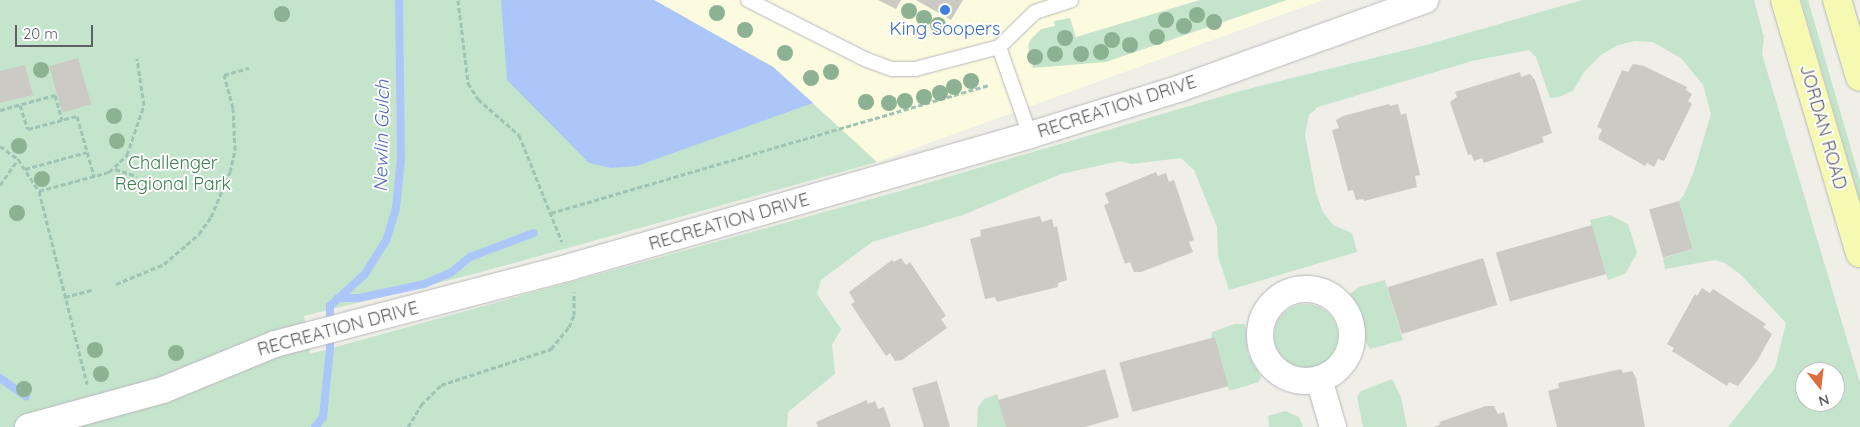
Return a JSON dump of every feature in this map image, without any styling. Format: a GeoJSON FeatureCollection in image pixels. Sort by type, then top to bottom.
{"type":"FeatureCollection","features":[{"type":"Feature","properties":{"kind":"main road","name":"JORDAN ROAD"},"geometry":{"type":"LineString","coordinates":[[1785,0],[1860,253]]}},
{"type":"Feature","properties":{"kind":"main road"},"geometry":{"type":"LineString","coordinates":[[1837,0],[1860,77]]}},
{"type":"Feature","properties":{"kind":"street","name":"RECREATION DRIVE"},"geometry":{"type":"LineString","coordinates":[[28,427],[163,390],[275,344],[570,267],[1030,134],[1178,89],[1425,0]]}},
{"type":"Feature","properties":{"kind":"street"},"geometry":{"type":"LineString","coordinates":[[1318,379],[1333,427]]}},
{"type":"Feature","properties":{"kind":"lane"},"geometry":{"type":"LineString","coordinates":[[748,0],[867,60],[892,69],[915,70],[999,47],[1035,12],[1071,0]]}},
{"type":"Feature","properties":{"kind":"lane"},"geometry":{"type":"LineString","coordinates":[[999,47],[1030,134]]}},
{"type":"Feature","properties":{"kind":"path"},"geometry":{"type":"LineString","coordinates":[[458,0],[468,83],[478,100],[519,135],[565,250]]}},
{"type":"Feature","properties":{"kind":"path"},"geometry":{"type":"LineString","coordinates":[[39,191],[115,169],[127,155],[143,114],[143,84],[137,59]]}},
{"type":"Feature","properties":{"kind":"path"},"geometry":{"type":"LineString","coordinates":[[116,284],[164,264],[199,234],[211,217],[235,150],[233,108],[224,75],[249,68]]}},
{"type":"Feature","properties":{"kind":"path"},"geometry":{"type":"LineString","coordinates":[[551,214],[990,85]]}},
{"type":"Feature","properties":{"kind":"path"},"geometry":{"type":"LineString","coordinates":[[0,110],[55,95],[62,120]]}},
{"type":"Feature","properties":{"kind":"path"},"geometry":{"type":"LineString","coordinates":[[20,105],[28,129],[77,116],[94,176]]}},
{"type":"Feature","properties":{"kind":"path"},"geometry":{"type":"LineString","coordinates":[[0,146],[18,160],[39,191],[89,391]]}},
{"type":"Feature","properties":{"kind":"path"},"geometry":{"type":"LineString","coordinates":[[25,169],[87,152]]}},
{"type":"Feature","properties":{"kind":"path"},"geometry":{"type":"LineString","coordinates":[[0,184],[18,160]]}},
{"type":"Feature","properties":{"kind":"path"},"geometry":{"type":"LineString","coordinates":[[115,169],[137,176]]}},
{"type":"Feature","properties":{"kind":"path"},"geometry":{"type":"LineString","coordinates":[[408,427],[421,405],[441,385],[551,349],[562,339],[574,315],[574,285]]}},
{"type":"Feature","properties":{"kind":"path"},"geometry":{"type":"LineString","coordinates":[[65,297],[92,290]]}},
{"type":"Feature","properties":{"kind":"shaded area"},"geometry":{"type":"Polygon","coordinates":[[[654,0],[1323,0],[877,162],[773,67],[654,0]]]}},
{"type":"Feature","properties":{"kind":"green space","name":"Challenger Regional Park"},"geometry":{"type":"Polygon","coordinates":[[[0,0],[654,0],[773,67],[877,162],[478,273],[304,316],[310,354],[900,191],[1240,91],[1426,45],[1582,0],[1754,0],[1764,37],[1762,54],[1860,383],[1860,427],[1728,427],[1775,368],[1786,323],[1741,275],[1725,263],[1715,260],[1665,269],[1663,258],[1693,249],[1679,201],[1684,195],[1694,171],[1711,114],[1703,85],[1682,59],[1653,42],[1635,41],[1618,45],[1601,55],[1584,72],[1573,91],[1559,97],[1550,98],[1536,57],[1529,50],[1472,61],[1318,107],[1309,115],[1305,135],[1316,193],[1323,212],[1333,225],[1352,233],[1357,252],[1229,290],[1218,256],[1217,227],[1194,170],[1181,158],[1131,164],[1120,161],[1061,174],[963,215],[872,242],[821,280],[817,294],[841,329],[832,345],[835,374],[788,412],[787,427],[0,427],[0,0]]]}},
{"type":"Feature","properties":{"kind":"green space"},"geometry":{"type":"Polygon","coordinates":[[[1200,0],[1287,0],[1106,62],[1033,68],[1028,46],[1031,39],[1041,29],[1055,26],[1054,21],[1070,18],[1076,37],[1200,0]]]}},
{"type":"Feature","properties":{"kind":"green space"},"geometry":{"type":"Polygon","coordinates":[[[1801,0],[1808,0],[1860,180],[1860,201],[1801,0]]]}},
{"type":"Feature","properties":{"kind":"green space"},"geometry":{"type":"Polygon","coordinates":[[[1610,215],[1628,224],[1637,253],[1625,274],[1608,280],[1590,220],[1610,215]]]}},
{"type":"Feature","properties":{"kind":"green space"},"geometry":{"type":"Polygon","coordinates":[[[1385,280],[1403,340],[1370,349],[1365,341],[1363,320],[1350,294],[1359,287],[1385,280]]]}},
{"type":"Feature","properties":{"kind":"green space"},"geometry":{"type":"Polygon","coordinates":[[[1306,304],[1324,310],[1332,318],[1338,336],[1332,354],[1324,362],[1306,368],[1288,362],[1280,354],[1274,336],[1280,318],[1288,310],[1306,304]]]}},
{"type":"Feature","properties":{"kind":"green space"},"geometry":{"type":"Polygon","coordinates":[[[1235,324],[1244,324],[1246,328],[1248,354],[1261,377],[1259,382],[1229,391],[1215,337],[1211,338],[1212,332],[1235,324]]]}},
{"type":"Feature","properties":{"kind":"green space"},"geometry":{"type":"Polygon","coordinates":[[[1392,379],[1401,397],[1407,427],[1363,427],[1357,396],[1361,391],[1392,379]]]}},
{"type":"Feature","properties":{"kind":"green space"},"geometry":{"type":"Polygon","coordinates":[[[997,394],[1006,427],[977,427],[978,407],[984,399],[997,394]]]}},
{"type":"Feature","properties":{"kind":"green space"},"geometry":{"type":"Polygon","coordinates":[[[1285,411],[1299,417],[1303,427],[1269,427],[1268,416],[1285,411]]]}},
{"type":"Feature","properties":{"kind":"water"},"geometry":{"type":"Polygon","coordinates":[[[501,0],[654,0],[773,67],[813,103],[637,166],[611,168],[589,163],[507,80],[501,0]]]}},
{"type":"Feature","properties":{"kind":"building","name":"King Soopers"},"geometry":{"type":"Polygon","coordinates":[[[878,0],[901,0],[896,9],[878,0]]]}},
{"type":"Feature","properties":{"kind":"building","name":"King Soopers"},"geometry":{"type":"Polygon","coordinates":[[[916,0],[963,0],[951,20],[916,0]]]}},
{"type":"Feature","properties":{"kind":"building"},"geometry":{"type":"Polygon","coordinates":[[[78,58],[91,104],[62,112],[49,66],[78,58]]]}},
{"type":"Feature","properties":{"kind":"building"},"geometry":{"type":"Polygon","coordinates":[[[1633,64],[1644,66],[1687,87],[1686,90],[1692,94],[1688,101],[1692,104],[1664,161],[1658,159],[1654,167],[1647,163],[1645,166],[1598,139],[1602,129],[1597,127],[1622,70],[1628,72],[1633,64]]]}},
{"type":"Feature","properties":{"kind":"building"},"geometry":{"type":"Polygon","coordinates":[[[25,65],[33,95],[0,103],[0,71],[25,65]]]}},
{"type":"Feature","properties":{"kind":"building"},"geometry":{"type":"Polygon","coordinates":[[[1520,72],[1521,77],[1530,74],[1535,80],[1552,133],[1542,137],[1544,142],[1484,163],[1482,158],[1474,161],[1471,154],[1468,155],[1450,102],[1457,97],[1455,92],[1520,72]]]}},
{"type":"Feature","properties":{"kind":"building"},"geometry":{"type":"Polygon","coordinates":[[[1389,104],[1390,106],[1398,104],[1401,115],[1406,113],[1420,175],[1415,176],[1417,187],[1364,201],[1363,199],[1356,200],[1353,190],[1348,191],[1332,130],[1339,128],[1336,120],[1343,116],[1389,104]]]}},
{"type":"Feature","properties":{"kind":"building"},"geometry":{"type":"Polygon","coordinates":[[[1156,172],[1158,176],[1166,173],[1169,182],[1174,180],[1194,240],[1189,242],[1193,252],[1141,272],[1134,272],[1130,262],[1125,264],[1104,205],[1109,203],[1105,193],[1156,172]]]}},
{"type":"Feature","properties":{"kind":"building"},"geometry":{"type":"Polygon","coordinates":[[[1679,201],[1693,249],[1663,258],[1649,210],[1679,201]]]}},
{"type":"Feature","properties":{"kind":"building"},"geometry":{"type":"Polygon","coordinates":[[[1040,216],[1042,222],[1052,219],[1054,227],[1057,226],[1067,280],[1058,283],[1058,287],[997,302],[995,297],[985,299],[970,239],[981,236],[980,230],[1040,216]]]}},
{"type":"Feature","properties":{"kind":"building"},"geometry":{"type":"Polygon","coordinates":[[[1592,225],[1606,274],[1510,302],[1496,253],[1592,225]]]}},
{"type":"Feature","properties":{"kind":"building"},"geometry":{"type":"Polygon","coordinates":[[[901,258],[906,265],[910,262],[946,316],[941,319],[947,328],[902,360],[895,361],[890,353],[886,356],[862,321],[851,304],[855,302],[849,292],[892,260],[894,262],[901,258]]]}},
{"type":"Feature","properties":{"kind":"building"},"geometry":{"type":"Polygon","coordinates":[[[1483,258],[1497,305],[1402,334],[1387,287],[1483,258]]]}},
{"type":"Feature","properties":{"kind":"building"},"geometry":{"type":"Polygon","coordinates":[[[1702,288],[1710,293],[1713,289],[1766,324],[1763,327],[1772,334],[1757,361],[1738,386],[1729,382],[1727,386],[1672,351],[1674,348],[1667,344],[1695,294],[1697,296],[1702,288]]]}},
{"type":"Feature","properties":{"kind":"building"},"geometry":{"type":"Polygon","coordinates":[[[1215,337],[1228,386],[1133,412],[1119,363],[1215,337]]]}},
{"type":"Feature","properties":{"kind":"building"},"geometry":{"type":"Polygon","coordinates":[[[1105,369],[1119,417],[1085,427],[1006,427],[998,400],[1105,369]]]}},
{"type":"Feature","properties":{"kind":"building"},"geometry":{"type":"Polygon","coordinates":[[[1621,369],[1623,373],[1632,371],[1636,378],[1645,427],[1557,427],[1548,391],[1559,388],[1558,383],[1621,369]]]}},
{"type":"Feature","properties":{"kind":"building"},"geometry":{"type":"Polygon","coordinates":[[[937,381],[950,427],[924,427],[912,388],[937,381]]]}},
{"type":"Feature","properties":{"kind":"building"},"geometry":{"type":"Polygon","coordinates":[[[867,400],[868,404],[875,401],[878,409],[884,407],[891,427],[818,427],[816,422],[867,400]]]}},
{"type":"Feature","properties":{"kind":"building"},"geometry":{"type":"Polygon","coordinates":[[[1486,406],[1494,406],[1498,414],[1504,412],[1508,427],[1434,427],[1441,424],[1439,422],[1486,406]]]}},
{"type":"Feature","properties":{"kind":"waterway","name":"Newlin Gulch"},"geometry":{"type":"LineString","coordinates":[[315,427],[323,417],[330,348],[330,306],[365,274],[386,241],[396,208],[401,159],[399,0]]}},
{"type":"Feature","properties":{"kind":"waterway"},"geometry":{"type":"LineString","coordinates":[[338,298],[359,298],[424,284],[452,272],[470,257],[534,233]]}},
{"type":"Feature","properties":{"kind":"waterway"},"geometry":{"type":"LineString","coordinates":[[0,378],[26,396]]}},
{"type":"Feature","properties":{"kind":"place","name":"King Soopers"},"geometry":{"type":"Point","coordinates":[945,10]}}]}
